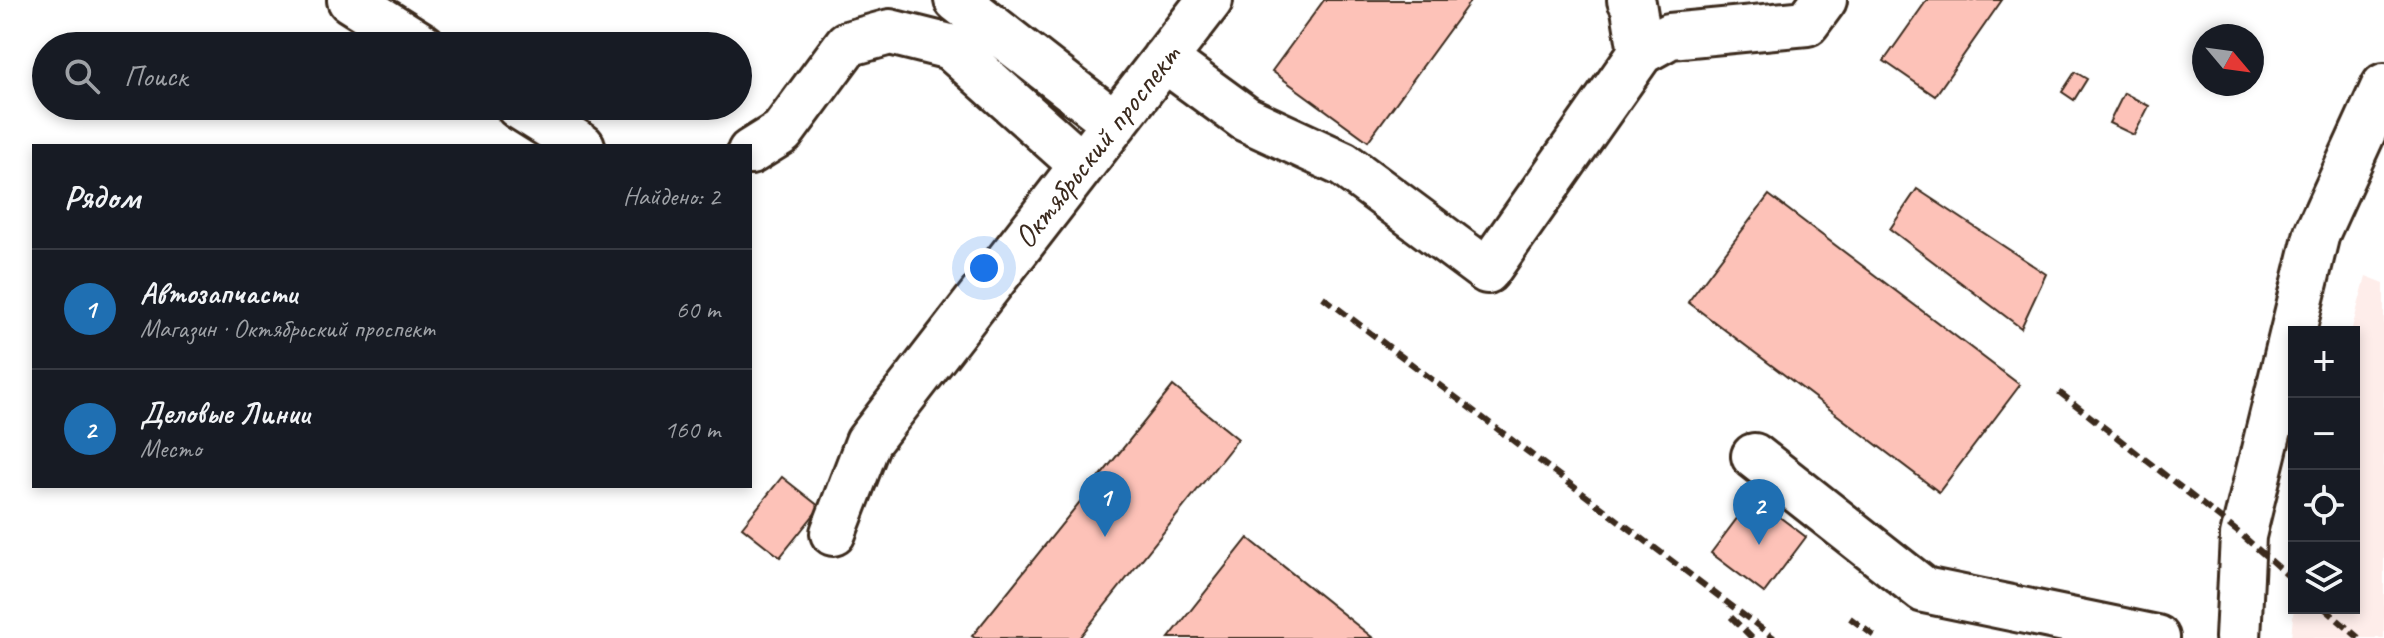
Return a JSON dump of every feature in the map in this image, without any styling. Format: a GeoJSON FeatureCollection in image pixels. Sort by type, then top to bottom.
{"type":"FeatureCollection","features":[{"type":"Feature","properties":{"kind":"street"},"geometry":{"type":"LineString","coordinates":[[350,0],[401,32]]}},
{"type":"Feature","properties":{"kind":"street"},"geometry":{"type":"LineString","coordinates":[[957,0],[1115,123]]}},
{"type":"Feature","properties":{"kind":"street","name":"Октябрьский проспект"},"geometry":{"type":"LineString","coordinates":[[833,533],[868,442],[1210,0]]}},
{"type":"Feature","properties":{"kind":"street"},"geometry":{"type":"LineString","coordinates":[[1630,0],[1641,52]]}},
{"type":"Feature","properties":{"kind":"street"},"geometry":{"type":"LineString","coordinates":[[1164,59],[1246,119],[1343,164],[1487,271],[1641,52],[1670,36],[1807,23],[1824,0]]}},
{"type":"Feature","properties":{"kind":"street"},"geometry":{"type":"LineString","coordinates":[[752,151],[782,132],[847,44],[890,32],[950,47],[1082,165]]}},
{"type":"Feature","properties":{"kind":"street"},"geometry":{"type":"LineString","coordinates":[[2238,638],[2243,536],[2317,233],[2384,86]]}},
{"type":"Feature","properties":{"kind":"street"},"geometry":{"type":"LineString","coordinates":[[540,120],[579,144]]}},
{"type":"Feature","properties":{"kind":"street"},"geometry":{"type":"LineString","coordinates":[[1754,456],[1924,590],[2157,638]]}},
{"type":"Feature","properties":{"kind":"shaded area"},"geometry":{"type":"Polygon","coordinates":[[[2366,276],[2384,283],[2384,638],[2291,638],[2293,614],[2360,614],[2360,326],[2353,326],[2366,276]]]}},
{"type":"Feature","properties":{"kind":"building"},"geometry":{"type":"Polygon","coordinates":[[[1324,0],[1471,0],[1368,141],[1272,71],[1324,0]]]}},
{"type":"Feature","properties":{"kind":"building"},"geometry":{"type":"Polygon","coordinates":[[[1927,0],[2002,0],[1935,96],[1884,61],[1927,0]]]}},
{"type":"Feature","properties":{"kind":"building"},"geometry":{"type":"Polygon","coordinates":[[[2075,72],[2087,79],[2074,100],[2062,92],[2075,72]]]}},
{"type":"Feature","properties":{"kind":"building"},"geometry":{"type":"Polygon","coordinates":[[[2124,93],[2149,106],[2134,135],[2109,123],[2124,93]]]}},
{"type":"Feature","properties":{"kind":"building"},"geometry":{"type":"Polygon","coordinates":[[[1917,189],[2046,274],[2021,328],[1890,229],[1917,189]]]}},
{"type":"Feature","properties":{"kind":"building"},"geometry":{"type":"Polygon","coordinates":[[[1769,195],[2020,385],[1939,492],[1688,302],[1769,195]]]}},
{"type":"Feature","properties":{"kind":"building"},"geometry":{"type":"Polygon","coordinates":[[[1173,386],[1238,439],[1079,638],[972,636],[1173,386]]]}},
{"type":"Feature","properties":{"kind":"building"},"geometry":{"type":"Polygon","coordinates":[[[782,477],[820,507],[780,557],[742,527],[782,477]]]}},
{"type":"Feature","properties":{"kind":"building"},"geometry":{"type":"Polygon","coordinates":[[[1753,497],[1806,537],[1764,593],[1711,553],[1753,497]]]}},
{"type":"Feature","properties":{"kind":"building"},"geometry":{"type":"Polygon","coordinates":[[[1248,538],[1373,638],[1169,638],[1248,538]]]}},
{"type":"Feature","properties":{"kind":"railway"},"geometry":{"type":"LineString","coordinates":[[1323,297],[1774,638]]}},
{"type":"Feature","properties":{"kind":"railway"},"geometry":{"type":"LineString","coordinates":[[2059,392],[2243,536],[2288,576]]}},
{"type":"Feature","properties":{"kind":"railway"},"geometry":{"type":"LineString","coordinates":[[2331,614],[2359,638]]}},
{"type":"Feature","properties":{"kind":"railway"},"geometry":{"type":"LineString","coordinates":[[1731,617],[1752,638]]}},
{"type":"Feature","properties":{"kind":"railway"},"geometry":{"type":"LineString","coordinates":[[1850,618],[1877,638]]}},
{"type":"Feature","properties":{"kind":"place","name":"Автозапчасти"},"geometry":{"type":"Point","coordinates":[1105,537]}},
{"type":"Feature","properties":{"kind":"place","name":"Деловые Линии"},"geometry":{"type":"Point","coordinates":[1759,545]}}]}
